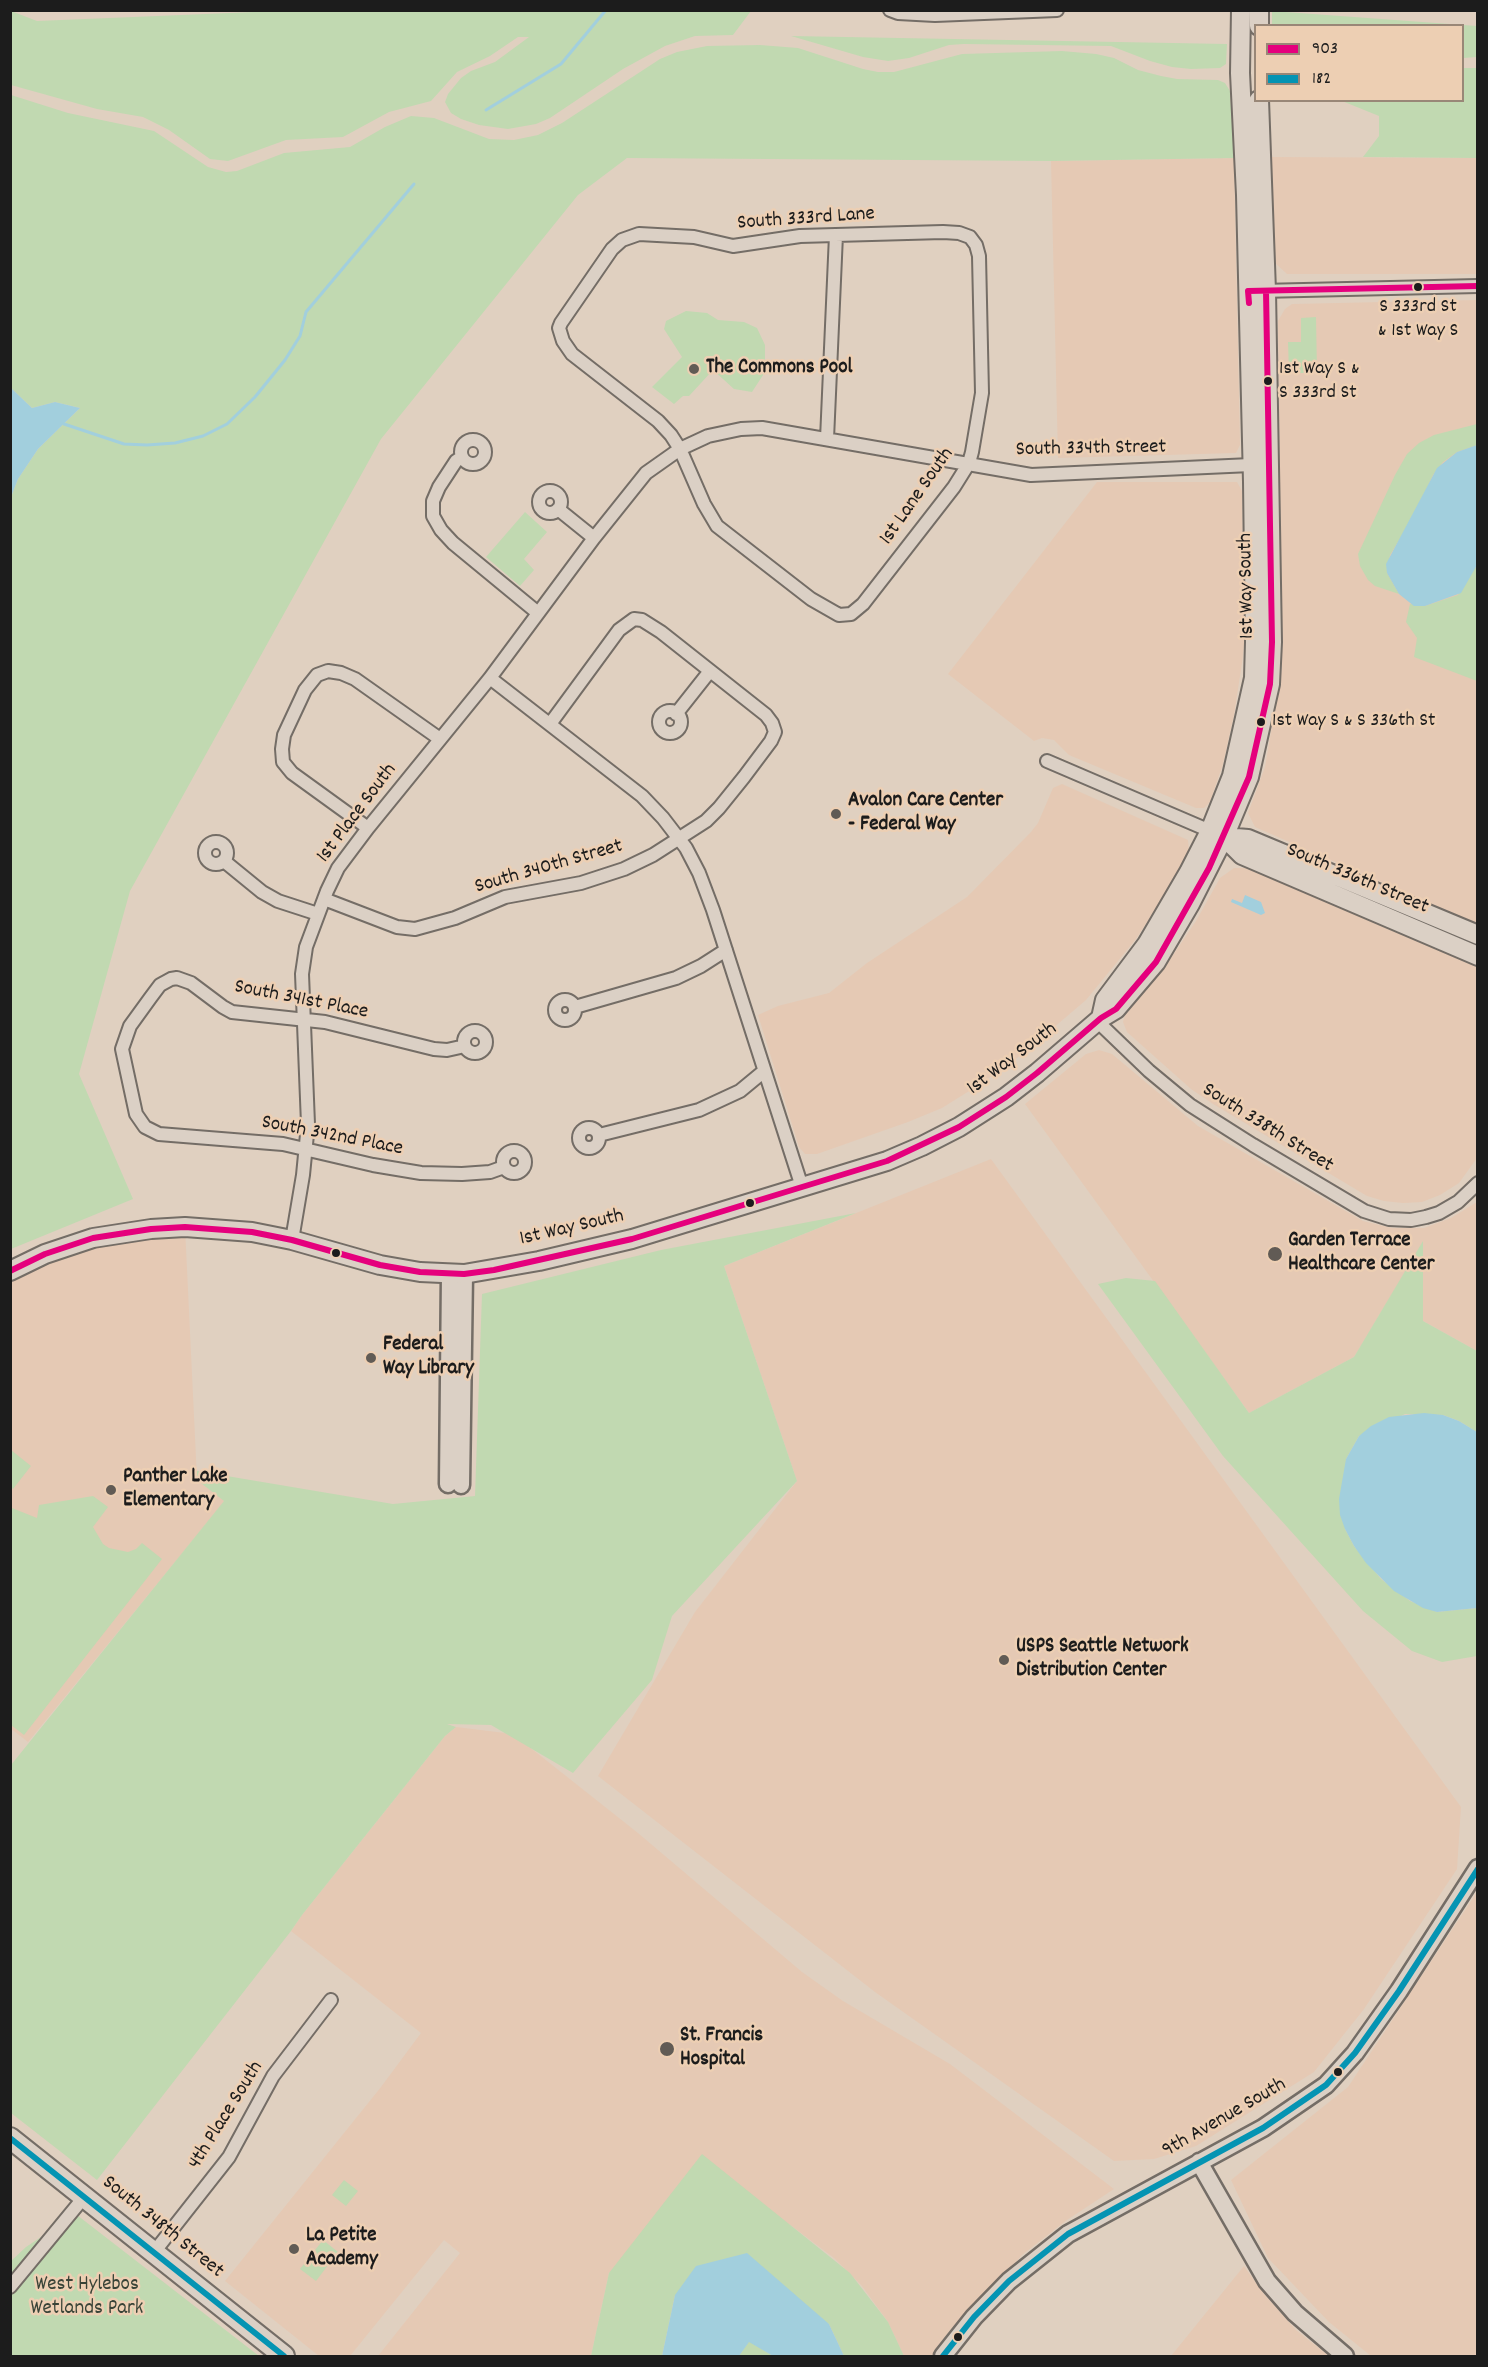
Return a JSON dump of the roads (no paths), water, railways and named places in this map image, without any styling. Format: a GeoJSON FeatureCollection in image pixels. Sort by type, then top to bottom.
{"type":"FeatureCollection","features":[{"type":"Feature","properties":{"kind":"main road","name":"1st Way South"},"geometry":{"type":"LineString","coordinates":[[10,1271],[45,1254],[93,1238],[151,1229],[215,1228],[252,1232],[292,1240],[391,1267],[457,1274],[539,1261],[632,1239],[887,1161],[922,1146],[959,1127],[1006,1097],[1099,1019],[1105,1000],[1147,944],[1189,872],[1217,834],[1249,777],[1270,684],[1272,642],[1257,291],[1253,104],[1241,10]]}},
{"type":"Feature","properties":{"kind":"main road","name":"1st Way South"},"geometry":{"type":"LineString","coordinates":[[1217,834],[1254,678],[1256,642],[1251,465],[1257,291]]}},
{"type":"Feature","properties":{"kind":"main road","name":"South 336th Street"},"geometry":{"type":"LineString","coordinates":[[1217,834],[1248,839],[1478,935]]}},
{"type":"Feature","properties":{"kind":"main road","name":"South 336th Street"},"geometry":{"type":"LineString","coordinates":[[1217,834],[1242,855],[1478,956]]}},
{"type":"Feature","properties":{"kind":"main road","name":"South 348th Street"},"geometry":{"type":"LineString","coordinates":[[10,2138],[155,2251],[174,2269],[284,2356]]}},
{"type":"Feature","properties":{"kind":"street"},"geometry":{"type":"LineString","coordinates":[[890,10],[898,13],[935,15],[1057,10]]}},
{"type":"Feature","properties":{"kind":"street","name":"South 333rd Lane"},"geometry":{"type":"LineString","coordinates":[[680,449],[671,435],[658,422],[589,369],[572,354],[563,341],[560,328],[569,308],[612,249],[629,237],[639,234],[706,239],[733,246],[788,236],[952,233],[966,235],[973,240]]}},
{"type":"Feature","properties":{"kind":"street"},"geometry":{"type":"LineString","coordinates":[[827,439],[836,235]]}},
{"type":"Feature","properties":{"kind":"street","name":"1st Lane South"},"geometry":{"type":"LineString","coordinates":[[680,449],[704,504],[717,526],[834,614],[848,615],[858,610],[954,487],[969,463],[975,441],[982,393],[980,256],[973,240]]}},
{"type":"Feature","properties":{"kind":"street"},"geometry":{"type":"LineString","coordinates":[[1257,291],[1478,286]]}},
{"type":"Feature","properties":{"kind":"street","name":"1st Place South"},"geometry":{"type":"LineString","coordinates":[[292,1240],[306,1149],[307,1101],[302,1018],[303,962],[318,914],[338,868],[490,678],[594,538],[646,473],[680,449],[708,436],[741,429],[782,430],[827,439]]}},
{"type":"Feature","properties":{"kind":"street","name":"South 334th Street"},"geometry":{"type":"LineString","coordinates":[[827,439],[1031,475],[1251,465]]}},
{"type":"Feature","properties":{"kind":"street"},"geometry":{"type":"LineString","coordinates":[[462,457],[456,461],[439,487],[433,501],[433,516],[441,530],[453,543],[538,614]]}},
{"type":"Feature","properties":{"kind":"street"},"geometry":{"type":"LineString","coordinates":[[558,509],[594,538]]}},
{"type":"Feature","properties":{"kind":"street"},"geometry":{"type":"LineString","coordinates":[[549,724],[618,630],[634,620],[642,620],[661,632],[710,671],[676,714]]}},
{"type":"Feature","properties":{"kind":"street"},"geometry":{"type":"LineString","coordinates":[[368,828],[292,773],[283,762],[284,735],[305,690],[317,675],[328,671],[355,679],[440,739]]}},
{"type":"Feature","properties":{"kind":"street","name":"South 340th Street"},"geometry":{"type":"LineString","coordinates":[[324,899],[397,927],[424,928],[505,897],[581,883],[637,864],[706,821],[719,808],[771,741],[774,732],[772,723],[766,715],[710,671]]}},
{"type":"Feature","properties":{"kind":"street"},"geometry":{"type":"LineString","coordinates":[[490,678],[642,796],[679,839],[699,873],[802,1186]]}},
{"type":"Feature","properties":{"kind":"street","name":"South 336th Street"},"geometry":{"type":"LineString","coordinates":[[1047,761],[1217,834]]}},
{"type":"Feature","properties":{"kind":"street"},"geometry":{"type":"LineString","coordinates":[[224,861],[262,892],[278,901],[318,914]]}},
{"type":"Feature","properties":{"kind":"street"},"geometry":{"type":"LineString","coordinates":[[575,1007],[676,978],[726,950]]}},
{"type":"Feature","properties":{"kind":"street","name":"South 341st Place"},"geometry":{"type":"LineString","coordinates":[[125,1067],[122,1049],[126,1034],[160,985],[171,979],[183,979],[232,1012],[302,1018],[416,1046],[447,1050],[465,1046]]}},
{"type":"Feature","properties":{"kind":"street","name":"South 338th Street"},"geometry":{"type":"LineString","coordinates":[[1099,1019],[1149,1071],[1190,1104],[1267,1154],[1365,1211],[1389,1219],[1401,1220],[1439,1213],[1458,1202],[1478,1183]]}},
{"type":"Feature","properties":{"kind":"street","name":"South 342nd Place"},"geometry":{"type":"LineString","coordinates":[[125,1067],[136,1114],[142,1125],[152,1132],[170,1136],[283,1144],[373,1165],[421,1173],[490,1172],[504,1167]]}},
{"type":"Feature","properties":{"kind":"street"},"geometry":{"type":"LineString","coordinates":[[599,1136],[699,1110],[740,1091],[764,1071]]}},
{"type":"Feature","properties":{"kind":"street"},"geometry":{"type":"LineString","coordinates":[[455,1484],[457,1274]]}},
{"type":"Feature","properties":{"kind":"street","name":"9th Avenue South"},"geometry":{"type":"LineString","coordinates":[[943,2356],[994,2296],[1044,2251],[1084,2224],[1263,2128],[1326,2085],[1355,2053],[1399,1991],[1478,1868]]}},
{"type":"Feature","properties":{"kind":"street","name":"4th Place South"},"geometry":{"type":"LineString","coordinates":[[155,2251],[229,2157],[245,2132],[267,2084],[331,2000]]}},
{"type":"Feature","properties":{"kind":"street"},"geometry":{"type":"LineString","coordinates":[[1199,2162],[1267,2281],[1295,2313],[1345,2356]]}},
{"type":"Feature","properties":{"kind":"street"},"geometry":{"type":"LineString","coordinates":[[10,2287],[85,2196]]}},
{"type":"Feature","properties":{"kind":"water"},"geometry":{"type":"Polygon","coordinates":[[[11,388],[32,408],[55,402],[80,408],[38,449],[18,479],[11,497],[11,388]]]}},
{"type":"Feature","properties":{"kind":"water"},"geometry":{"type":"Polygon","coordinates":[[[1477,445],[1477,565],[1461,593],[1425,606],[1414,606],[1399,594],[1387,573],[1386,564],[1437,468],[1457,452],[1477,445]]]}},
{"type":"Feature","properties":{"kind":"water"},"geometry":{"type":"Polygon","coordinates":[[[1245,895],[1261,902],[1265,913],[1261,915],[1231,902],[1232,899],[1242,903],[1245,895]]]}},
{"type":"Feature","properties":{"kind":"water"},"geometry":{"type":"Polygon","coordinates":[[[1424,1413],[1443,1415],[1477,1432],[1477,1608],[1437,1612],[1423,1608],[1394,1591],[1366,1563],[1354,1546],[1340,1515],[1339,1499],[1346,1459],[1359,1436],[1371,1426],[1389,1417],[1424,1413]]]}},
{"type":"Feature","properties":{"kind":"water"},"geometry":{"type":"Polygon","coordinates":[[[747,2253],[829,2324],[844,2356],[773,2356],[749,2342],[739,2356],[662,2356],[675,2295],[696,2266],[747,2253]]]}},
{"type":"Feature","properties":{"kind":"waterway"},"geometry":{"type":"LineString","coordinates":[[486,110],[561,64],[606,10]]}},
{"type":"Feature","properties":{"kind":"waterway"},"geometry":{"type":"LineString","coordinates":[[64,424],[124,444],[147,445],[175,443],[203,436],[227,424],[255,397],[285,360],[300,336],[306,312],[414,184]]}},
{"type":"Feature","properties":{"kind":"place","name":"S 333rd St & 1st Way S"},"geometry":{"type":"Point","coordinates":[1418,287]}},
{"type":"Feature","properties":{"kind":"place","name":"The Commons Pool"},"geometry":{"type":"Point","coordinates":[694,369]}},
{"type":"Feature","properties":{"kind":"place","name":"1st Way S & S 333rd St"},"geometry":{"type":"Point","coordinates":[1268,381]}},
{"type":"Feature","properties":{"kind":"place","name":"1st Way S & S 336th St"},"geometry":{"type":"Point","coordinates":[1261,722]}},
{"type":"Feature","properties":{"kind":"place","name":"Avalon Care Center - Federal Way"},"geometry":{"type":"Point","coordinates":[836,814]}},
{"type":"Feature","properties":{"kind":"place","name":"Garden Terrace Healthcare Center"},"geometry":{"type":"Point","coordinates":[1275,1254]}},
{"type":"Feature","properties":{"kind":"place","name":"Federal Way Library"},"geometry":{"type":"Point","coordinates":[371,1358]}},
{"type":"Feature","properties":{"kind":"place","name":"Panther Lake Elementary"},"geometry":{"type":"Point","coordinates":[111,1490]}},
{"type":"Feature","properties":{"kind":"place","name":"USPS Seattle Network Distribution Center"},"geometry":{"type":"Point","coordinates":[1004,1660]}},
{"type":"Feature","properties":{"kind":"place","name":"St. Francis Hospital"},"geometry":{"type":"Point","coordinates":[667,2049]}},
{"type":"Feature","properties":{"kind":"place","name":"La Petite Academy"},"geometry":{"type":"Point","coordinates":[294,2249]}},
{"type":"Feature","properties":{"kind":"park label","name":"West Hylebos Wetlands Park"},"geometry":{"type":"Point","coordinates":[87,2298]}}]}
